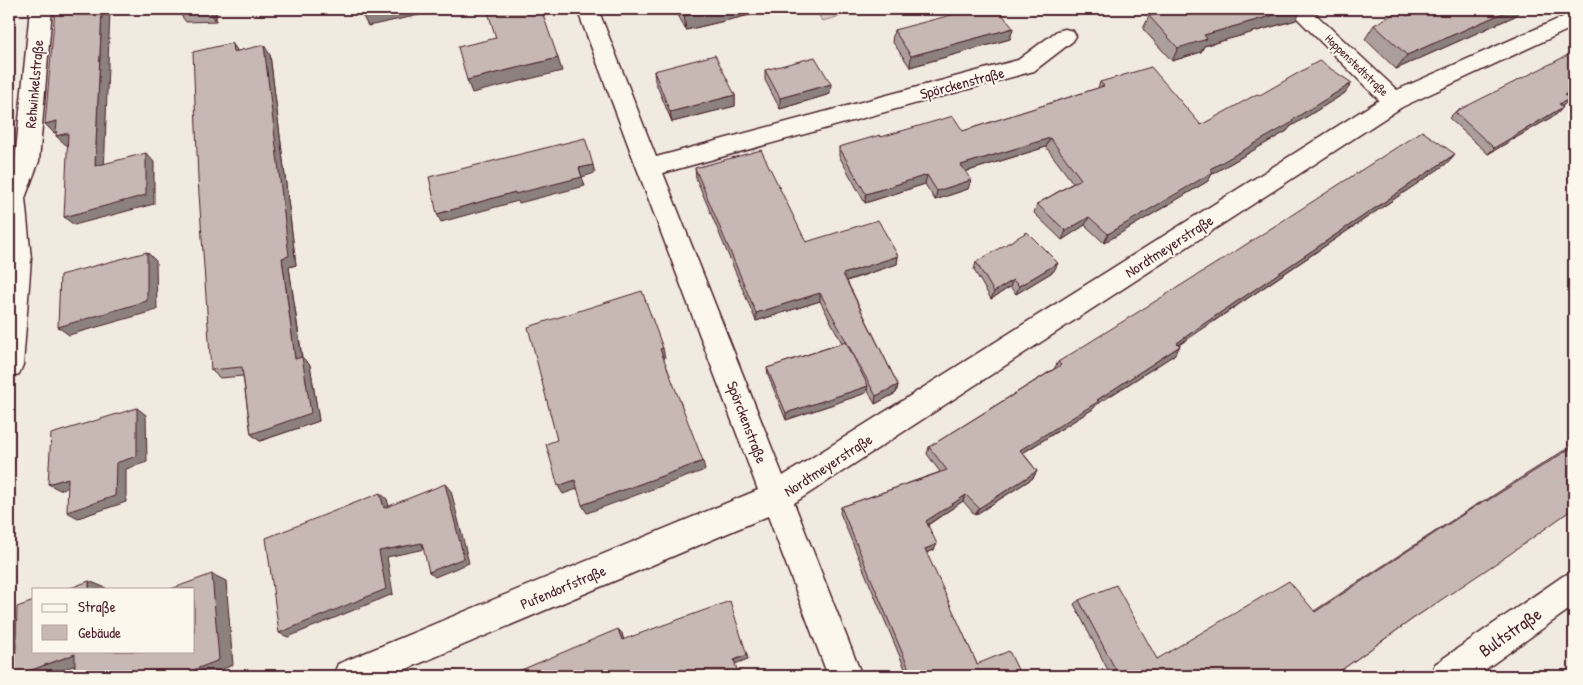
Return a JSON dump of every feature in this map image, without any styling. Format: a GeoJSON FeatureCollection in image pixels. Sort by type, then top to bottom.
{"type":"FeatureCollection","features":[{"type":"Feature","properties":{"kind":"street","name":"Rehwinkelstraße"},"geometry":{"type":"LineString","coordinates":[[9,365],[18,260],[13,198],[27,161],[41,9]]}},
{"type":"Feature","properties":{"kind":"street","name":"Spörckenstraße"},"geometry":{"type":"LineString","coordinates":[[587,9],[845,676]]}},
{"type":"Feature","properties":{"kind":"street","name":"Hoppenstedtstraße"},"geometry":{"type":"LineString","coordinates":[[1298,9],[1394,101]]}},
{"type":"Feature","properties":{"kind":"street","name":"Nordtmeyerstraße"},"geometry":{"type":"LineString","coordinates":[[777,498],[1394,101],[1574,19]]}},
{"type":"Feature","properties":{"kind":"street","name":"Spörckenstraße"},"geometry":{"type":"LineString","coordinates":[[648,168],[1026,66],[1065,36]]}},
{"type":"Feature","properties":{"kind":"street","name":"Pufendorfstraße"},"geometry":{"type":"LineString","coordinates":[[350,676],[777,498]]}},
{"type":"Feature","properties":{"kind":"street","name":"Bultstraße"},"geometry":{"type":"LineString","coordinates":[[1447,676],[1574,587]]}},
{"type":"Feature","properties":{"kind":"shaded area"},"geometry":{"type":"Polygon","coordinates":[[[815,9],[868,9],[822,21],[815,9]]]}},
{"type":"Feature","properties":{"kind":"building"},"geometry":{"type":"Polygon","coordinates":[[[55,9],[102,9],[95,166],[146,153],[146,195],[64,217],[68,133],[56,136],[57,121],[45,124],[55,9]]]}},
{"type":"Feature","properties":{"kind":"building"},"geometry":{"type":"Polygon","coordinates":[[[178,9],[209,9],[209,10],[178,11],[178,9]]]}},
{"type":"Feature","properties":{"kind":"building"},"geometry":{"type":"Polygon","coordinates":[[[361,9],[381,9],[361,13],[361,9]]]}},
{"type":"Feature","properties":{"kind":"building"},"geometry":{"type":"Polygon","coordinates":[[[487,9],[541,9],[558,58],[467,80],[458,47],[496,38],[487,9]]]}},
{"type":"Feature","properties":{"kind":"building"},"geometry":{"type":"Polygon","coordinates":[[[681,9],[713,9],[684,16],[681,9]]]}},
{"type":"Feature","properties":{"kind":"building"},"geometry":{"type":"Polygon","coordinates":[[[974,9],[998,9],[1013,28],[911,56],[894,30],[974,9]]]}},
{"type":"Feature","properties":{"kind":"building"},"geometry":{"type":"Polygon","coordinates":[[[1173,9],[1295,9],[1204,35],[1207,39],[1178,48],[1149,16],[1173,9]]]}},
{"type":"Feature","properties":{"kind":"building"},"geometry":{"type":"Polygon","coordinates":[[[1423,9],[1512,9],[1407,55],[1374,25],[1400,10],[1407,16],[1423,9]]]}},
{"type":"Feature","properties":{"kind":"building"},"geometry":{"type":"Polygon","coordinates":[[[232,43],[233,52],[264,45],[289,256],[282,258],[295,359],[302,357],[311,413],[251,434],[242,367],[211,370],[198,179],[193,52],[232,43]]]}},
{"type":"Feature","properties":{"kind":"building"},"geometry":{"type":"Polygon","coordinates":[[[1574,52],[1574,90],[1564,95],[1570,99],[1559,104],[1563,107],[1494,148],[1455,112],[1574,52]]]}},
{"type":"Feature","properties":{"kind":"building"},"geometry":{"type":"Polygon","coordinates":[[[715,55],[735,95],[670,112],[654,71],[715,55]]]}},
{"type":"Feature","properties":{"kind":"building"},"geometry":{"type":"Polygon","coordinates":[[[815,57],[831,84],[780,98],[765,70],[815,57]]]}},
{"type":"Feature","properties":{"kind":"building"},"geometry":{"type":"Polygon","coordinates":[[[1319,61],[1352,83],[1292,120],[1293,122],[1210,169],[1213,172],[1108,234],[1089,217],[1066,231],[1037,204],[1081,179],[1050,138],[961,165],[971,180],[937,191],[927,175],[866,194],[839,147],[953,116],[963,131],[1104,86],[1100,82],[1151,67],[1201,125],[1257,94],[1260,95],[1319,61]]]}},
{"type":"Feature","properties":{"kind":"building"},"geometry":{"type":"Polygon","coordinates":[[[1422,131],[1455,154],[1205,323],[1177,343],[1180,346],[1097,400],[1099,401],[1020,450],[1037,471],[979,508],[966,495],[926,521],[937,544],[925,549],[977,664],[1009,651],[1021,676],[912,676],[841,507],[947,470],[929,447],[1061,365],[1058,362],[1239,249],[1422,131]]]}},
{"type":"Feature","properties":{"kind":"building"},"geometry":{"type":"Polygon","coordinates":[[[585,138],[593,165],[579,168],[582,177],[515,194],[515,192],[437,214],[429,177],[585,138]]]}},
{"type":"Feature","properties":{"kind":"building"},"geometry":{"type":"Polygon","coordinates":[[[761,150],[806,242],[878,220],[898,256],[843,274],[898,385],[876,396],[820,293],[756,313],[695,168],[761,150]]]}},
{"type":"Feature","properties":{"kind":"building"},"geometry":{"type":"Polygon","coordinates":[[[1027,232],[1058,263],[1019,286],[1013,280],[994,292],[976,262],[1027,232]]]}},
{"type":"Feature","properties":{"kind":"building"},"geometry":{"type":"Polygon","coordinates":[[[147,252],[147,301],[58,327],[60,275],[147,252]]]}},
{"type":"Feature","properties":{"kind":"building"},"geometry":{"type":"Polygon","coordinates":[[[642,291],[663,348],[660,349],[703,461],[582,505],[575,480],[558,486],[546,444],[557,440],[528,327],[642,291]]]}},
{"type":"Feature","properties":{"kind":"building"},"geometry":{"type":"Polygon","coordinates":[[[846,342],[868,386],[786,413],[767,368],[846,342]]]}},
{"type":"Feature","properties":{"kind":"building"},"geometry":{"type":"Polygon","coordinates":[[[137,408],[137,456],[116,463],[115,496],[67,512],[68,478],[48,484],[51,434],[137,408]]]}},
{"type":"Feature","properties":{"kind":"building"},"geometry":{"type":"Polygon","coordinates":[[[1574,446],[1574,508],[1333,676],[1119,676],[1079,600],[1116,585],[1157,659],[1289,581],[1315,612],[1485,500],[1487,501],[1574,446]]]}},
{"type":"Feature","properties":{"kind":"building"},"geometry":{"type":"Polygon","coordinates":[[[445,484],[464,558],[429,572],[422,543],[379,551],[386,589],[279,633],[266,538],[380,493],[384,508],[445,484]]]}},
{"type":"Feature","properties":{"kind":"building"},"geometry":{"type":"Polygon","coordinates":[[[212,574],[219,660],[178,676],[122,676],[122,674],[117,676],[75,676],[75,654],[15,676],[17,607],[32,602],[32,652],[195,652],[195,588],[174,588],[212,574]]]}},
{"type":"Feature","properties":{"kind":"building"},"geometry":{"type":"Polygon","coordinates":[[[89,581],[89,588],[71,588],[89,581]]]}},
{"type":"Feature","properties":{"kind":"building"},"geometry":{"type":"Polygon","coordinates":[[[730,601],[747,655],[734,660],[739,676],[507,676],[618,629],[622,640],[730,601]]]}}]}
